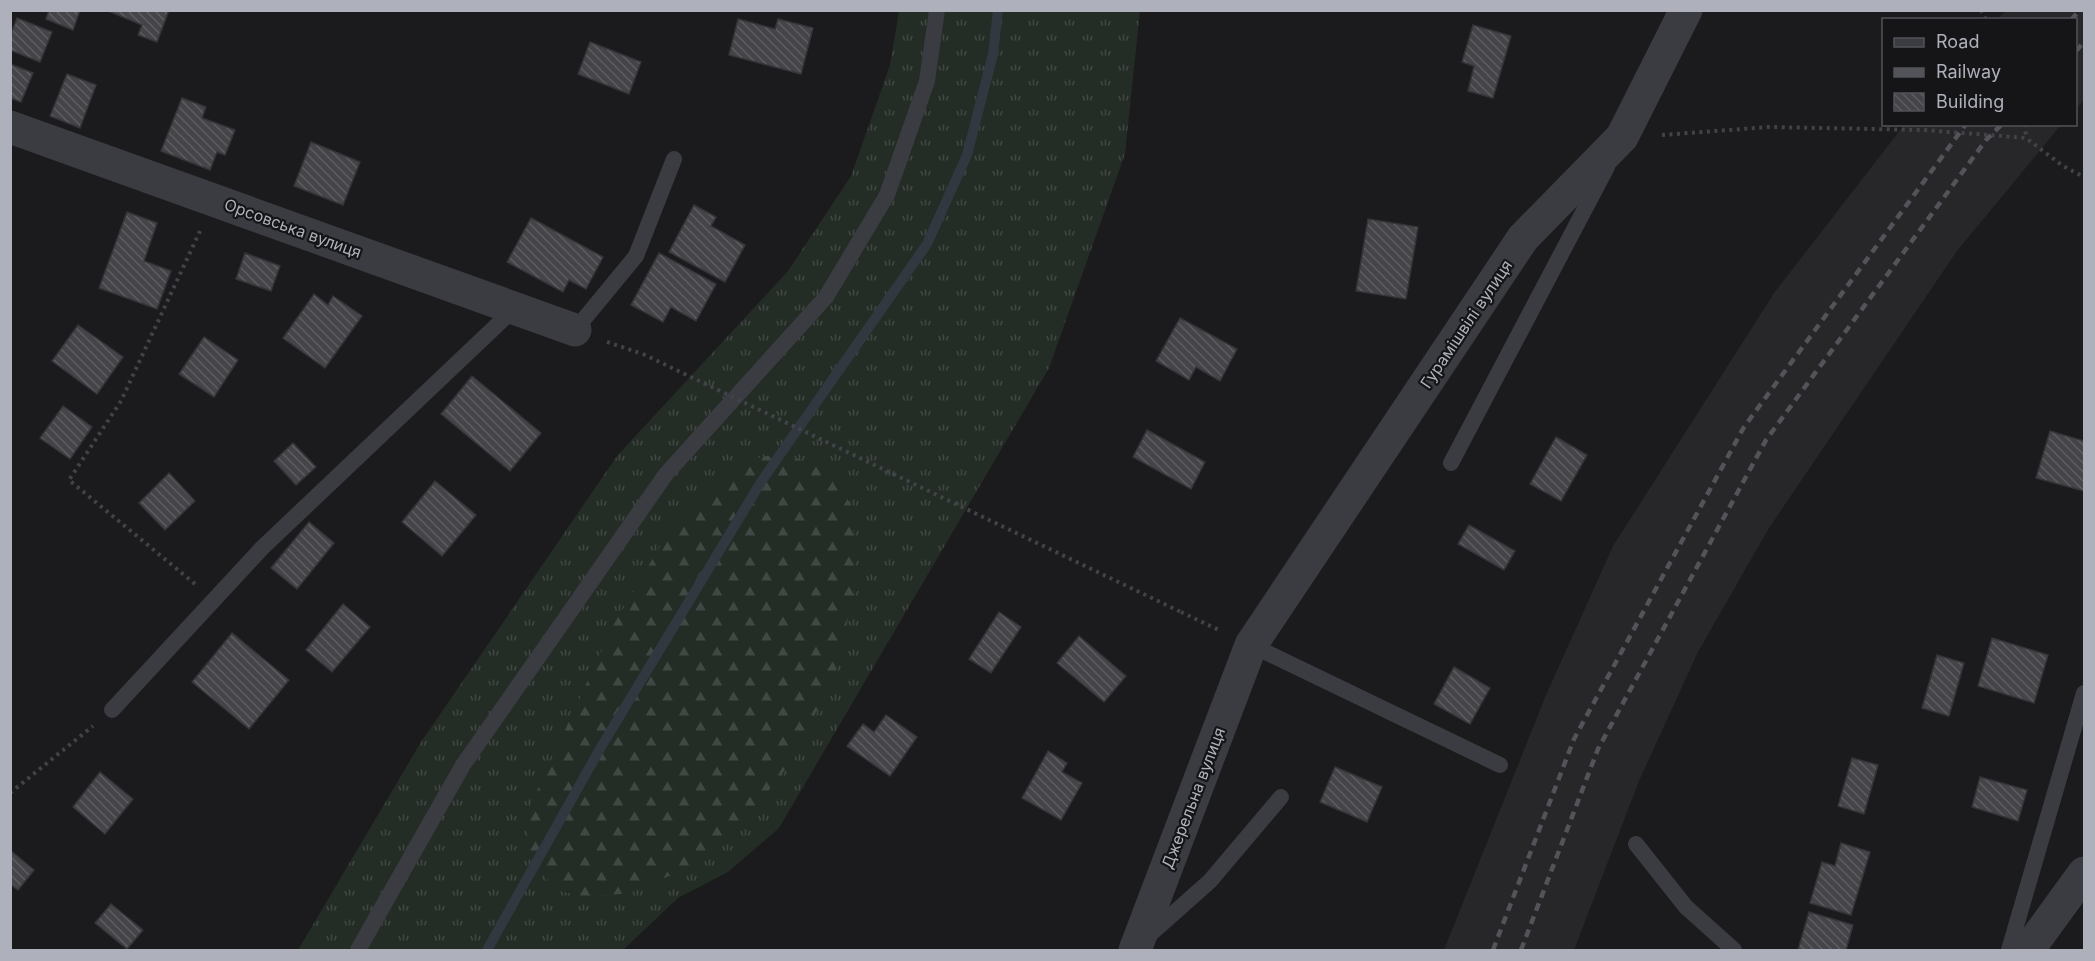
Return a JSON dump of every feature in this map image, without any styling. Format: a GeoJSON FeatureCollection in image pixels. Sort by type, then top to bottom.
{"type":"FeatureCollection","features":[{"type":"Feature","properties":{"kind":"street","name":"Гурамішвілі вулиця"},"geometry":{"type":"LineString","coordinates":[[1251,645],[1523,238],[1622,137],[1686,10]]}},
{"type":"Feature","properties":{"kind":"street","name":"Орсовська вулиця"},"geometry":{"type":"LineString","coordinates":[[10,127],[575,330]]}},
{"type":"Feature","properties":{"kind":"street","name":"Джерельна вулиця"},"geometry":{"type":"LineString","coordinates":[[1136,948],[1251,645]]}},
{"type":"Feature","properties":{"kind":"street"},"geometry":{"type":"LineString","coordinates":[[2028,951],[2085,873]]}},
{"type":"Feature","properties":{"kind":"lane"},"geometry":{"type":"LineString","coordinates":[[358,951],[463,765],[666,474],[826,297],[887,195],[927,81],[937,10]]}},
{"type":"Feature","properties":{"kind":"lane"},"geometry":{"type":"LineString","coordinates":[[1451,463],[1622,137]]}},
{"type":"Feature","properties":{"kind":"lane"},"geometry":{"type":"LineString","coordinates":[[575,330],[636,256],[674,159]]}},
{"type":"Feature","properties":{"kind":"lane"},"geometry":{"type":"LineString","coordinates":[[112,710],[262,548],[515,308]]}},
{"type":"Feature","properties":{"kind":"lane"},"geometry":{"type":"LineString","coordinates":[[1251,645],[1500,765]]}},
{"type":"Feature","properties":{"kind":"lane"},"geometry":{"type":"LineString","coordinates":[[2009,951],[2085,693]]}},
{"type":"Feature","properties":{"kind":"lane"},"geometry":{"type":"LineString","coordinates":[[1136,948],[1210,881],[1281,797]]}},
{"type":"Feature","properties":{"kind":"lane"},"geometry":{"type":"LineString","coordinates":[[1636,844],[1686,907],[1734,951]]}},
{"type":"Feature","properties":{"kind":"path"},"geometry":{"type":"LineString","coordinates":[[2025,126],[2026,138]]}},
{"type":"Feature","properties":{"kind":"path"},"geometry":{"type":"LineString","coordinates":[[1622,137],[1769,127],[1924,130],[2026,138],[2063,166],[2085,177]]}},
{"type":"Feature","properties":{"kind":"path"},"geometry":{"type":"LineString","coordinates":[[214,200],[121,401],[69,480],[214,599]]}},
{"type":"Feature","properties":{"kind":"path"},"geometry":{"type":"LineString","coordinates":[[643,354],[1251,645]]}},
{"type":"Feature","properties":{"kind":"path"},"geometry":{"type":"LineString","coordinates":[[10,793],[112,710]]}},
{"type":"Feature","properties":{"kind":"shaded area"},"geometry":{"type":"Polygon","coordinates":[[[2006,11],[2084,11],[2084,100],[2077,108],[2077,18],[1998,18],[2006,11]]]}},
{"type":"Feature","properties":{"kind":"shaded area"},"geometry":{"type":"Polygon","coordinates":[[[1903,126],[2060,126],[1957,251],[1769,528],[1698,652],[1639,781],[1574,950],[1444,950],[1546,695],[1613,546],[1774,293],[1903,126]]]}},
{"type":"Feature","properties":{"kind":"green space"},"geometry":{"type":"Polygon","coordinates":[[[899,11],[1140,11],[1125,154],[1049,368],[779,828],[728,872],[678,898],[623,950],[298,950],[421,742],[617,456],[788,271],[851,176],[890,65],[899,11]]]}},
{"type":"Feature","properties":{"kind":"green space"},"geometry":{"type":"Polygon","coordinates":[[[784,453],[824,470],[843,488],[853,512],[856,584],[837,666],[795,757],[733,836],[678,872],[630,893],[586,897],[555,890],[529,854],[528,810],[614,624],[678,516],[739,461],[784,453]]]}},
{"type":"Feature","properties":{"kind":"building"},"geometry":{"type":"Polygon","coordinates":[[[49,10],[80,10],[73,30],[46,19],[49,10]]]}},
{"type":"Feature","properties":{"kind":"building"},"geometry":{"type":"Polygon","coordinates":[[[106,10],[169,10],[157,42],[138,35],[142,25],[106,10]]]}},
{"type":"Feature","properties":{"kind":"building"},"geometry":{"type":"Polygon","coordinates":[[[17,18],[52,32],[40,62],[10,50],[10,36],[17,18]]]}},
{"type":"Feature","properties":{"kind":"building"},"geometry":{"type":"Polygon","coordinates":[[[738,19],[775,29],[778,19],[813,28],[801,74],[729,55],[738,19]]]}},
{"type":"Feature","properties":{"kind":"building"},"geometry":{"type":"Polygon","coordinates":[[[1473,25],[1511,36],[1493,98],[1468,91],[1474,66],[1462,62],[1473,25]]]}},
{"type":"Feature","properties":{"kind":"building"},"geometry":{"type":"Polygon","coordinates":[[[590,42],[641,62],[629,94],[578,74],[590,42]]]}},
{"type":"Feature","properties":{"kind":"building"},"geometry":{"type":"Polygon","coordinates":[[[10,64],[33,73],[21,102],[10,98],[10,64]]]}},
{"type":"Feature","properties":{"kind":"building"},"geometry":{"type":"Polygon","coordinates":[[[67,74],[96,85],[80,128],[50,116],[67,74]]]}},
{"type":"Feature","properties":{"kind":"building"},"geometry":{"type":"Polygon","coordinates":[[[182,98],[206,107],[202,118],[235,130],[225,155],[217,152],[210,170],[161,151],[182,98]]]}},
{"type":"Feature","properties":{"kind":"building"},"geometry":{"type":"Polygon","coordinates":[[[311,142],[360,162],[343,205],[294,186],[311,142]]]}},
{"type":"Feature","properties":{"kind":"building"},"geometry":{"type":"Polygon","coordinates":[[[694,205],[716,217],[711,226],[745,245],[725,282],[669,252],[694,205]]]}},
{"type":"Feature","properties":{"kind":"building"},"geometry":{"type":"Polygon","coordinates":[[[127,212],[157,223],[144,261],[171,271],[157,309],[99,288],[127,212]]]}},
{"type":"Feature","properties":{"kind":"building"},"geometry":{"type":"Polygon","coordinates":[[[531,218],[603,257],[586,289],[569,280],[563,292],[507,262],[531,218]]]}},
{"type":"Feature","properties":{"kind":"building"},"geometry":{"type":"Polygon","coordinates":[[[1368,219],[1418,227],[1406,299],[1356,291],[1368,219]]]}},
{"type":"Feature","properties":{"kind":"building"},"geometry":{"type":"Polygon","coordinates":[[[245,253],[280,266],[271,291],[236,279],[245,253]]]}},
{"type":"Feature","properties":{"kind":"building"},"geometry":{"type":"Polygon","coordinates":[[[659,253],[716,284],[696,321],[671,307],[663,322],[631,305],[659,253]]]}},
{"type":"Feature","properties":{"kind":"building"},"geometry":{"type":"Polygon","coordinates":[[[314,294],[328,305],[333,296],[362,316],[325,368],[283,338],[314,294]]]}},
{"type":"Feature","properties":{"kind":"building"},"geometry":{"type":"Polygon","coordinates":[[[1180,318],[1237,349],[1220,381],[1196,367],[1189,380],[1156,361],[1180,318]]]}},
{"type":"Feature","properties":{"kind":"building"},"geometry":{"type":"Polygon","coordinates":[[[78,325],[123,357],[97,394],[52,361],[78,325]]]}},
{"type":"Feature","properties":{"kind":"building"},"geometry":{"type":"Polygon","coordinates":[[[204,337],[238,360],[214,397],[179,374],[204,337]]]}},
{"type":"Feature","properties":{"kind":"building"},"geometry":{"type":"Polygon","coordinates":[[[472,376],[541,433],[510,471],[441,414],[472,376]]]}},
{"type":"Feature","properties":{"kind":"building"},"geometry":{"type":"Polygon","coordinates":[[[63,406],[92,427],[70,459],[40,438],[63,406]]]}},
{"type":"Feature","properties":{"kind":"building"},"geometry":{"type":"Polygon","coordinates":[[[1147,430],[1205,462],[1191,489],[1133,457],[1147,430]]]}},
{"type":"Feature","properties":{"kind":"building"},"geometry":{"type":"Polygon","coordinates":[[[2050,431],[2084,441],[2084,491],[2036,478],[2050,431]]]}},
{"type":"Feature","properties":{"kind":"building"},"geometry":{"type":"Polygon","coordinates":[[[1556,437],[1587,455],[1561,501],[1530,484],[1556,437]]]}},
{"type":"Feature","properties":{"kind":"building"},"geometry":{"type":"Polygon","coordinates":[[[293,443],[316,467],[296,485],[274,461],[293,443]]]}},
{"type":"Feature","properties":{"kind":"building"},"geometry":{"type":"Polygon","coordinates":[[[169,473],[195,501],[165,530],[139,503],[169,473]]]}},
{"type":"Feature","properties":{"kind":"building"},"geometry":{"type":"Polygon","coordinates":[[[435,481],[476,515],[442,556],[402,522],[435,481]]]}},
{"type":"Feature","properties":{"kind":"building"},"geometry":{"type":"Polygon","coordinates":[[[309,522],[334,543],[297,589],[271,568],[309,522]]]}},
{"type":"Feature","properties":{"kind":"building"},"geometry":{"type":"Polygon","coordinates":[[[1469,525],[1515,551],[1504,570],[1458,544],[1469,525]]]}},
{"type":"Feature","properties":{"kind":"building"},"geometry":{"type":"Polygon","coordinates":[[[343,604],[370,627],[332,672],[306,650],[343,604]]]}},
{"type":"Feature","properties":{"kind":"building"},"geometry":{"type":"Polygon","coordinates":[[[999,612],[1021,627],[991,673],[969,659],[999,612]]]}},
{"type":"Feature","properties":{"kind":"building"},"geometry":{"type":"Polygon","coordinates":[[[232,633],[289,680],[249,729],[192,682],[232,633]]]}},
{"type":"Feature","properties":{"kind":"building"},"geometry":{"type":"Polygon","coordinates":[[[1079,636],[1126,676],[1104,702],[1057,663],[1079,636]]]}},
{"type":"Feature","properties":{"kind":"building"},"geometry":{"type":"Polygon","coordinates":[[[1992,638],[2048,655],[2034,703],[1978,686],[1992,638]]]}},
{"type":"Feature","properties":{"kind":"building"},"geometry":{"type":"Polygon","coordinates":[[[1937,655],[1964,663],[1949,716],[1922,708],[1937,655]]]}},
{"type":"Feature","properties":{"kind":"building"},"geometry":{"type":"Polygon","coordinates":[[[1454,667],[1490,688],[1470,724],[1434,704],[1454,667]]]}},
{"type":"Feature","properties":{"kind":"building"},"geometry":{"type":"Polygon","coordinates":[[[886,715],[917,737],[890,776],[847,746],[863,724],[874,732],[886,715]]]}},
{"type":"Feature","properties":{"kind":"building"},"geometry":{"type":"Polygon","coordinates":[[[1048,751],[1067,763],[1062,772],[1082,783],[1061,820],[1022,798],[1048,751]]]}},
{"type":"Feature","properties":{"kind":"building"},"geometry":{"type":"Polygon","coordinates":[[[1852,758],[1878,765],[1864,814],[1838,806],[1852,758]]]}},
{"type":"Feature","properties":{"kind":"building"},"geometry":{"type":"Polygon","coordinates":[[[1335,767],[1382,787],[1367,822],[1320,802],[1335,767]]]}},
{"type":"Feature","properties":{"kind":"building"},"geometry":{"type":"Polygon","coordinates":[[[100,772],[133,799],[105,834],[73,807],[100,772]]]}},
{"type":"Feature","properties":{"kind":"building"},"geometry":{"type":"Polygon","coordinates":[[[1980,777],[2027,790],[2018,821],[1972,807],[1980,777]]]}},
{"type":"Feature","properties":{"kind":"building"},"geometry":{"type":"Polygon","coordinates":[[[1841,843],[1870,852],[1851,915],[1810,903],[1822,862],[1835,866],[1841,843]]]}},
{"type":"Feature","properties":{"kind":"building"},"geometry":{"type":"Polygon","coordinates":[[[10,850],[34,870],[18,890],[10,884],[10,850]]]}},
{"type":"Feature","properties":{"kind":"building"},"geometry":{"type":"Polygon","coordinates":[[[111,904],[143,930],[127,949],[95,923],[111,904]]]}},
{"type":"Feature","properties":{"kind":"building"},"geometry":{"type":"Polygon","coordinates":[[[1809,912],[1853,925],[1846,950],[1798,950],[1809,912]]]}},
{"type":"Feature","properties":{"kind":"waterway"},"geometry":{"type":"LineString","coordinates":[[487,950],[601,747],[761,482],[927,244],[967,155],[993,54],[998,10]]}},
{"type":"Feature","properties":{"kind":"railway"},"geometry":{"type":"LineString","coordinates":[[2073,18],[2080,10]]}},
{"type":"Feature","properties":{"kind":"railway"},"geometry":{"type":"LineString","coordinates":[[2077,50],[2084,42]]}},
{"type":"Feature","properties":{"kind":"railway"},"geometry":{"type":"LineString","coordinates":[[1493,950],[1574,739],[1744,427],[1965,126]]}},
{"type":"Feature","properties":{"kind":"railway"},"geometry":{"type":"LineString","coordinates":[[1521,950],[1598,749],[1766,440],[1986,140],[2000,126]]}}]}
